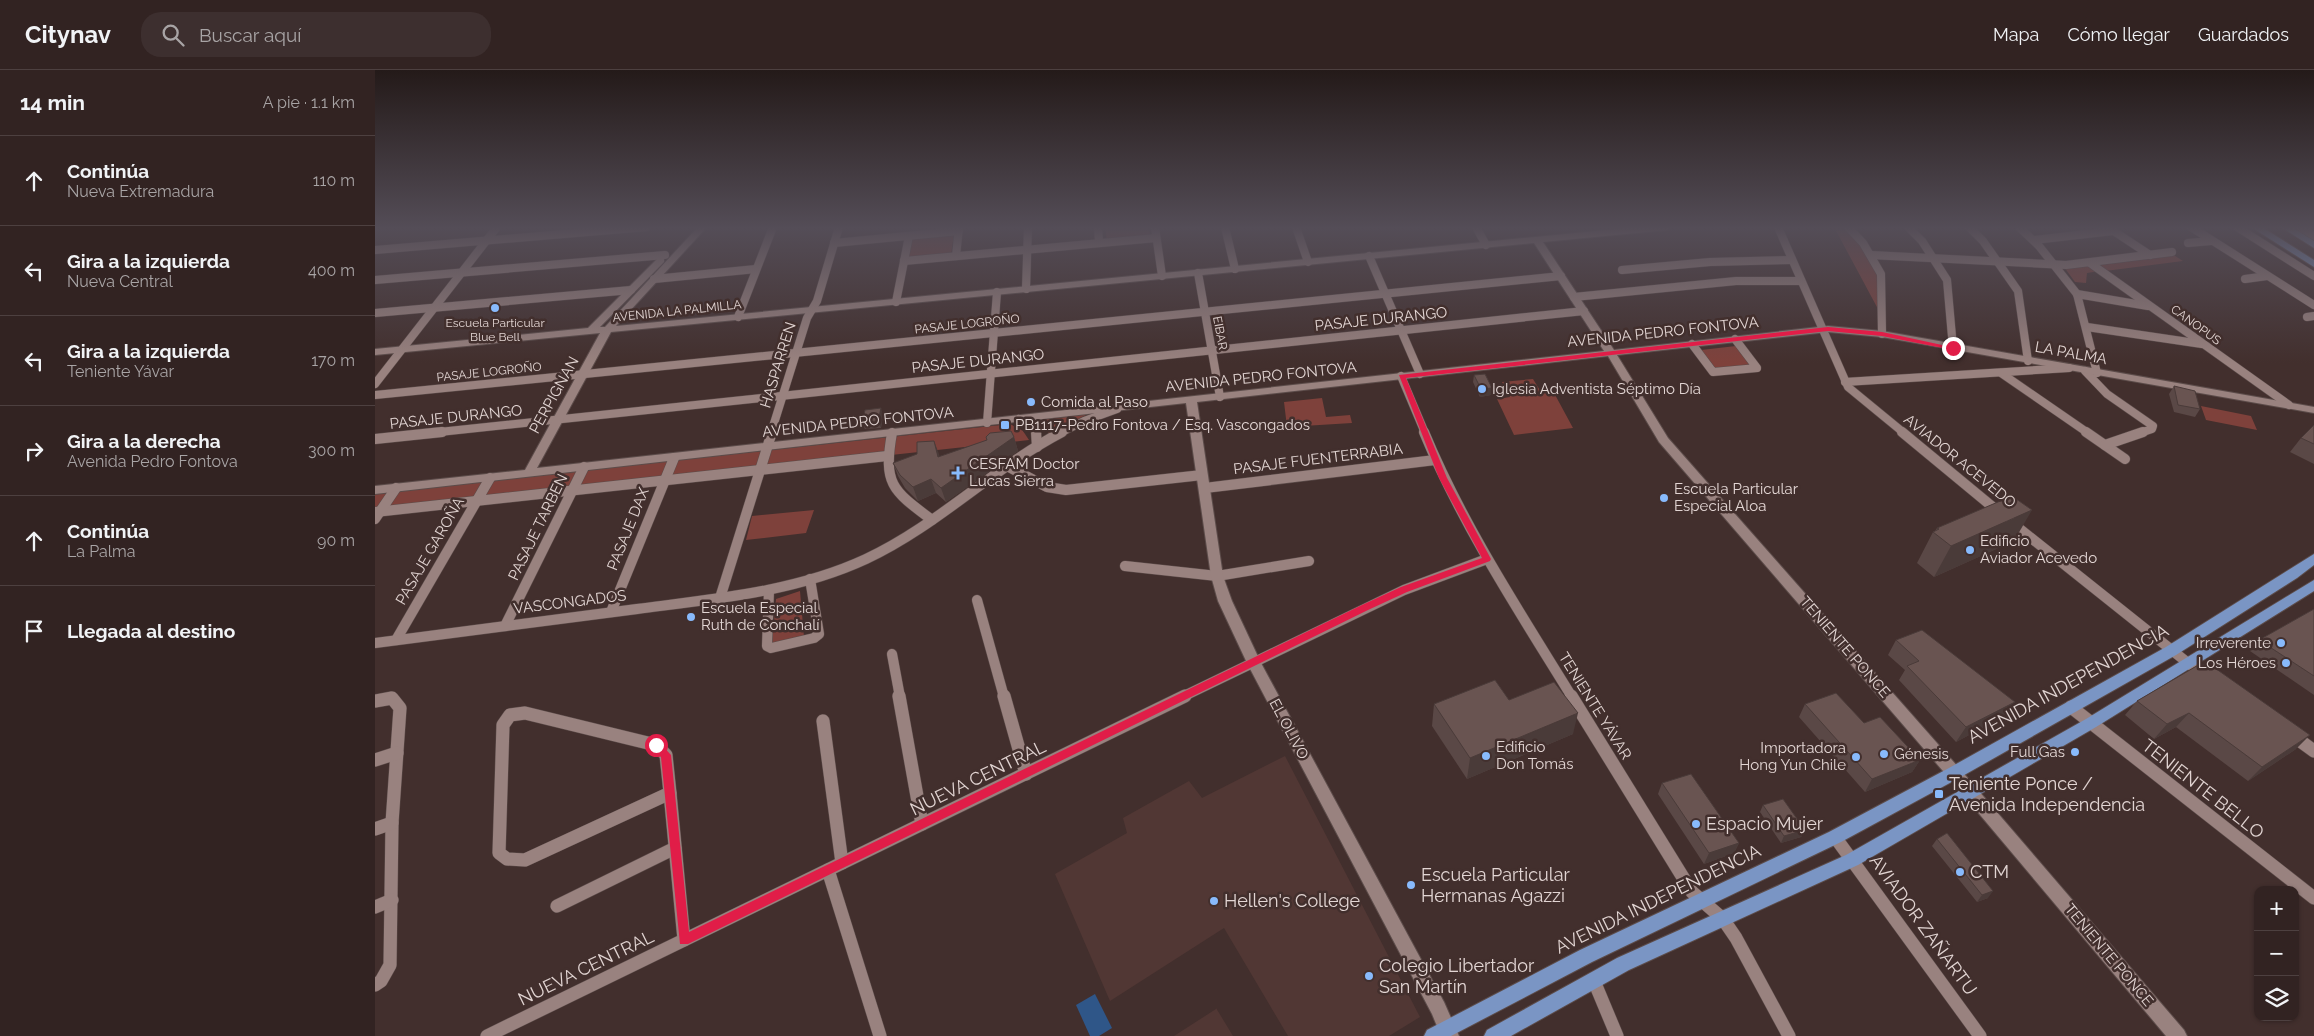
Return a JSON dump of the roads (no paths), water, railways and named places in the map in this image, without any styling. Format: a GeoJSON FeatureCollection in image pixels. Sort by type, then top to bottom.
{"type":"FeatureCollection","features":[{"type":"Feature","properties":{"kind":"main road","name":"AVENIDA INDEPENDENCIA"},"geometry":{"type":"LineString","coordinates":[[1443,1033],[1579,960],[1835,837],[2171,651],[2292,575],[2314,558]]}},
{"type":"Feature","properties":{"kind":"main road"},"geometry":{"type":"LineString","coordinates":[[1493,1036],[1623,964],[1852,860],[1972,793],[2091,723],[2314,585]]}},
{"type":"Feature","properties":{"kind":"street"},"geometry":{"type":"LineString","coordinates":[[375,280],[461,272]]}},
{"type":"Feature","properties":{"kind":"street"},"geometry":{"type":"LineString","coordinates":[[375,384],[462,272]]}},
{"type":"Feature","properties":{"kind":"street"},"geometry":{"type":"LineString","coordinates":[[591,331],[648,272]]}},
{"type":"Feature","properties":{"kind":"street","name":"PERPIGNAN"},"geometry":{"type":"LineString","coordinates":[[528,474],[607,330],[661,272]]}},
{"type":"Feature","properties":{"kind":"street"},"geometry":{"type":"LineString","coordinates":[[654,279],[725,272]]}},
{"type":"Feature","properties":{"kind":"street"},"geometry":{"type":"LineString","coordinates":[[738,317],[755,272]]}},
{"type":"Feature","properties":{"kind":"street","name":"HASPARREN"},"geometry":{"type":"LineString","coordinates":[[719,598],[807,318],[817,301],[826,272]]}},
{"type":"Feature","properties":{"kind":"street"},"geometry":{"type":"LineString","coordinates":[[896,302],[902,272]]}},
{"type":"Feature","properties":{"kind":"street"},"geometry":{"type":"LineString","coordinates":[[1026,272],[1026,289]]}},
{"type":"Feature","properties":{"kind":"street","name":"AVENIDA LA PALMILLA"},"geometry":{"type":"LineString","coordinates":[[375,352],[1207,272]]}},
{"type":"Feature","properties":{"kind":"street"},"geometry":{"type":"LineString","coordinates":[[1376,272],[1421,374]]}},
{"type":"Feature","properties":{"kind":"street","name":"TENIENTE PONCE"},"geometry":{"type":"LineString","coordinates":[[1558,272],[1611,353],[1663,440],[1954,772],[2178,1036]]}},
{"type":"Feature","properties":{"kind":"street","name":"AVIADOR ACEVEDO"},"geometry":{"type":"LineString","coordinates":[[1797,272],[1845,382],[1857,396],[2171,651],[2205,674]]}},
{"type":"Feature","properties":{"kind":"street"},"geometry":{"type":"LineString","coordinates":[[1880,272],[1882,281],[1882,334]]}},
{"type":"Feature","properties":{"kind":"street"},"geometry":{"type":"LineString","coordinates":[[1941,272],[1949,285],[1953,348]]}},
{"type":"Feature","properties":{"kind":"street"},"geometry":{"type":"LineString","coordinates":[[2005,272],[2018,291],[2028,361]]}},
{"type":"Feature","properties":{"kind":"street"},"geometry":{"type":"LineString","coordinates":[[2060,272],[2077,294],[2087,326],[2097,373]]}},
{"type":"Feature","properties":{"kind":"street","name":"CANOPUS"},"geometry":{"type":"LineString","coordinates":[[2104,272],[2289,405]]}},
{"type":"Feature","properties":{"kind":"street"},"geometry":{"type":"LineString","coordinates":[[2261,272],[2314,306]]}},
{"type":"Feature","properties":{"kind":"street","name":"EIBAR"},"geometry":{"type":"LineString","coordinates":[[1198,273],[1220,397]]}},
{"type":"Feature","properties":{"kind":"street","name":"PASAJE LOGROÑO"},"geometry":{"type":"LineString","coordinates":[[375,394],[1561,276]]}},
{"type":"Feature","properties":{"kind":"street"},"geometry":{"type":"LineString","coordinates":[[2245,279],[2267,276]]}},
{"type":"Feature","properties":{"kind":"street"},"geometry":{"type":"LineString","coordinates":[[1574,297],[1736,280],[1801,281]]}},
{"type":"Feature","properties":{"kind":"street"},"geometry":{"type":"LineString","coordinates":[[375,313],[631,290]]}},
{"type":"Feature","properties":{"kind":"street"},"geometry":{"type":"LineString","coordinates":[[987,422],[997,292]]}},
{"type":"Feature","properties":{"kind":"street"},"geometry":{"type":"LineString","coordinates":[[2077,294],[2151,306]]}},
{"type":"Feature","properties":{"kind":"street","name":"PASAJE DURANGO"},"geometry":{"type":"LineString","coordinates":[[375,439],[1584,311]]}},
{"type":"Feature","properties":{"kind":"street"},"geometry":{"type":"LineString","coordinates":[[2087,326],[2203,344]]}},
{"type":"Feature","properties":{"kind":"street","name":"LA PALMA"},"geometry":{"type":"LineString","coordinates":[[1822,330],[1841,329],[1882,334],[2314,410]]}},
{"type":"Feature","properties":{"kind":"street","name":"AVENIDA PEDRO FONTOVA"},"geometry":{"type":"LineString","coordinates":[[375,490],[1822,330]]}},
{"type":"Feature","properties":{"kind":"street"},"geometry":{"type":"LineString","coordinates":[[1692,344],[1713,372],[1757,368],[1735,339]]}},
{"type":"Feature","properties":{"kind":"street"},"geometry":{"type":"LineString","coordinates":[[1845,382],[2069,368]]}},
{"type":"Feature","properties":{"kind":"street"},"geometry":{"type":"LineString","coordinates":[[2085,371],[2091,382],[2153,426],[2153,429],[2105,445]]}},
{"type":"Feature","properties":{"kind":"street"},"geometry":{"type":"LineString","coordinates":[[2001,373],[2125,459]]}},
{"type":"Feature","properties":{"kind":"street","name":"TENIENTE YÁVAR"},"geometry":{"type":"LineString","coordinates":[[1401,376],[1443,478],[1487,559],[1692,892],[1723,919],[1736,938],[1789,1036]]}},
{"type":"Feature","properties":{"kind":"street","name":"EL OLIVO"},"geometry":{"type":"LineString","coordinates":[[1191,400],[1217,576],[1225,601],[1254,663],[1443,1033]]}},
{"type":"Feature","properties":{"kind":"street","name":"VASCONGADOS"},"geometry":{"type":"LineString","coordinates":[[375,643],[719,598],[769,590],[810,579],[880,552],[932,520],[1037,447],[1074,426],[1120,408]]}},
{"type":"Feature","properties":{"kind":"street"},"geometry":{"type":"LineString","coordinates":[[1019,419],[1026,421],[1036,429],[1038,434],[1037,447]]}},
{"type":"Feature","properties":{"kind":"street"},"geometry":{"type":"LineString","coordinates":[[892,433],[887,456],[891,484],[899,496],[932,520]]}},
{"type":"Feature","properties":{"kind":"street"},"geometry":{"type":"LineString","coordinates":[[377,514],[573,490],[887,456]]}},
{"type":"Feature","properties":{"kind":"street","name":"PASAJE DAX"},"geometry":{"type":"LineString","coordinates":[[611,612],[674,458]]}},
{"type":"Feature","properties":{"kind":"street","name":"PASAJE FUENTERRABIA"},"geometry":{"type":"LineString","coordinates":[[1205,488],[1435,460]]}},
{"type":"Feature","properties":{"kind":"street"},"geometry":{"type":"LineString","coordinates":[[1009,467],[1047,487],[1058,490],[1202,474]]}},
{"type":"Feature","properties":{"kind":"street","name":"PASAJE TARBEN"},"geometry":{"type":"LineString","coordinates":[[505,626],[584,468]]}},
{"type":"Feature","properties":{"kind":"street","name":"PASAJE GAROÑA"},"geometry":{"type":"LineString","coordinates":[[396,640],[490,478]]}},
{"type":"Feature","properties":{"kind":"street"},"geometry":{"type":"LineString","coordinates":[[377,514],[396,488]]}},
{"type":"Feature","properties":{"kind":"street","name":"NUEVA CENTRAL"},"geometry":{"type":"LineString","coordinates":[[487,1036],[1404,590],[1487,559]]}},
{"type":"Feature","properties":{"kind":"street"},"geometry":{"type":"LineString","coordinates":[[1125,566],[1217,576],[1309,561]]}},
{"type":"Feature","properties":{"kind":"street"},"geometry":{"type":"LineString","coordinates":[[769,590],[767,646],[771,648],[814,638],[819,634],[810,579]]}},
{"type":"Feature","properties":{"kind":"street"},"geometry":{"type":"LineString","coordinates":[[977,600],[1027,774]]}},
{"type":"Feature","properties":{"kind":"street"},"geometry":{"type":"LineString","coordinates":[[892,654],[922,824]]}},
{"type":"Feature","properties":{"kind":"street"},"geometry":{"type":"LineString","coordinates":[[375,701],[392,698],[400,708],[392,823],[390,965],[378,983]]}},
{"type":"Feature","properties":{"kind":"street","name":"TENIENTE BELLO"},"geometry":{"type":"LineString","coordinates":[[2071,707],[2314,898]]}},
{"type":"Feature","properties":{"kind":"street"},"geometry":{"type":"LineString","coordinates":[[670,793],[525,860],[507,859],[499,853],[503,725],[510,715],[525,713],[656,745],[666,755],[670,793],[684,940]]}},
{"type":"Feature","properties":{"kind":"street"},"geometry":{"type":"LineString","coordinates":[[823,721],[842,863]]}},
{"type":"Feature","properties":{"kind":"street"},"geometry":{"type":"LineString","coordinates":[[2283,729],[2314,751]]}},
{"type":"Feature","properties":{"kind":"street"},"geometry":{"type":"LineString","coordinates":[[375,760],[397,753]]}},
{"type":"Feature","properties":{"kind":"street"},"geometry":{"type":"LineString","coordinates":[[375,829],[392,823]]}},
{"type":"Feature","properties":{"kind":"street","name":"AVIADOR ZAÑARTU"},"geometry":{"type":"LineString","coordinates":[[1835,837],[1980,1036]]}},
{"type":"Feature","properties":{"kind":"street"},"geometry":{"type":"LineString","coordinates":[[557,906],[675,848]]}},
{"type":"Feature","properties":{"kind":"street"},"geometry":{"type":"LineString","coordinates":[[828,870],[880,1036]]}},
{"type":"Feature","properties":{"kind":"street"},"geometry":{"type":"LineString","coordinates":[[375,907],[392,900]]}},
{"type":"Feature","properties":{"kind":"street"},"geometry":{"type":"LineString","coordinates":[[1594,981],[1617,1036]]}},
{"type":"Feature","properties":{"kind":"water"},"geometry":{"type":"Polygon","coordinates":[[[1095,994],[1112,1028],[1099,1036],[1090,1036],[1076,1005],[1095,994]]]}},
{"type":"Feature","properties":{"kind":"place","name":"Escuela Particular Blue Bell"},"geometry":{"type":"Point","coordinates":[495,308]}},
{"type":"Feature","properties":{"kind":"place","name":"Iglesia Adventista Séptimo Día"},"geometry":{"type":"Point","coordinates":[1482,389]}},
{"type":"Feature","properties":{"kind":"place","name":"Comida al Paso"},"geometry":{"type":"Point","coordinates":[1031,402]}},
{"type":"Feature","properties":{"kind":"place","name":"PB1117-Pedro Fontova / Esq. Vascongados"},"geometry":{"type":"Point","coordinates":[1005,425]}},
{"type":"Feature","properties":{"kind":"place","name":"CESFAM Doctor Lucas Sierra"},"geometry":{"type":"Point","coordinates":[958,473]}},
{"type":"Feature","properties":{"kind":"place","name":"Escuela Particular Especial Aloa"},"geometry":{"type":"Point","coordinates":[1664,498]}},
{"type":"Feature","properties":{"kind":"place","name":"Edificio Aviador Acevedo"},"geometry":{"type":"Point","coordinates":[1970,550]}},
{"type":"Feature","properties":{"kind":"place","name":"Escuela Especial Ruth de Conchalí"},"geometry":{"type":"Point","coordinates":[691,617]}},
{"type":"Feature","properties":{"kind":"place","name":"Irreverente"},"geometry":{"type":"Point","coordinates":[2281,643]}},
{"type":"Feature","properties":{"kind":"place","name":"Los Héroes"},"geometry":{"type":"Point","coordinates":[2286,663]}},
{"type":"Feature","properties":{"kind":"place","name":"Full Gas"},"geometry":{"type":"Point","coordinates":[2075,752]}},
{"type":"Feature","properties":{"kind":"place","name":"Génesis"},"geometry":{"type":"Point","coordinates":[1884,754]}},
{"type":"Feature","properties":{"kind":"place","name":"Edificio Don Tomás"},"geometry":{"type":"Point","coordinates":[1486,756]}},
{"type":"Feature","properties":{"kind":"place","name":"Importadora Hong Yun Chile"},"geometry":{"type":"Point","coordinates":[1856,757]}},
{"type":"Feature","properties":{"kind":"place","name":"Teniente Ponce / Avenida Independencia"},"geometry":{"type":"Point","coordinates":[1939,794]}},
{"type":"Feature","properties":{"kind":"place","name":"Espacio Mujer"},"geometry":{"type":"Point","coordinates":[1696,824]}},
{"type":"Feature","properties":{"kind":"place","name":"CTM"},"geometry":{"type":"Point","coordinates":[1960,872]}},
{"type":"Feature","properties":{"kind":"place","name":"Escuela Particular Hermanas Agazzi"},"geometry":{"type":"Point","coordinates":[1411,885]}},
{"type":"Feature","properties":{"kind":"place","name":"Hellen's College"},"geometry":{"type":"Point","coordinates":[1214,901]}},
{"type":"Feature","properties":{"kind":"place","name":"Colegio Libertador San Martín"},"geometry":{"type":"Point","coordinates":[1369,976]}}]}
